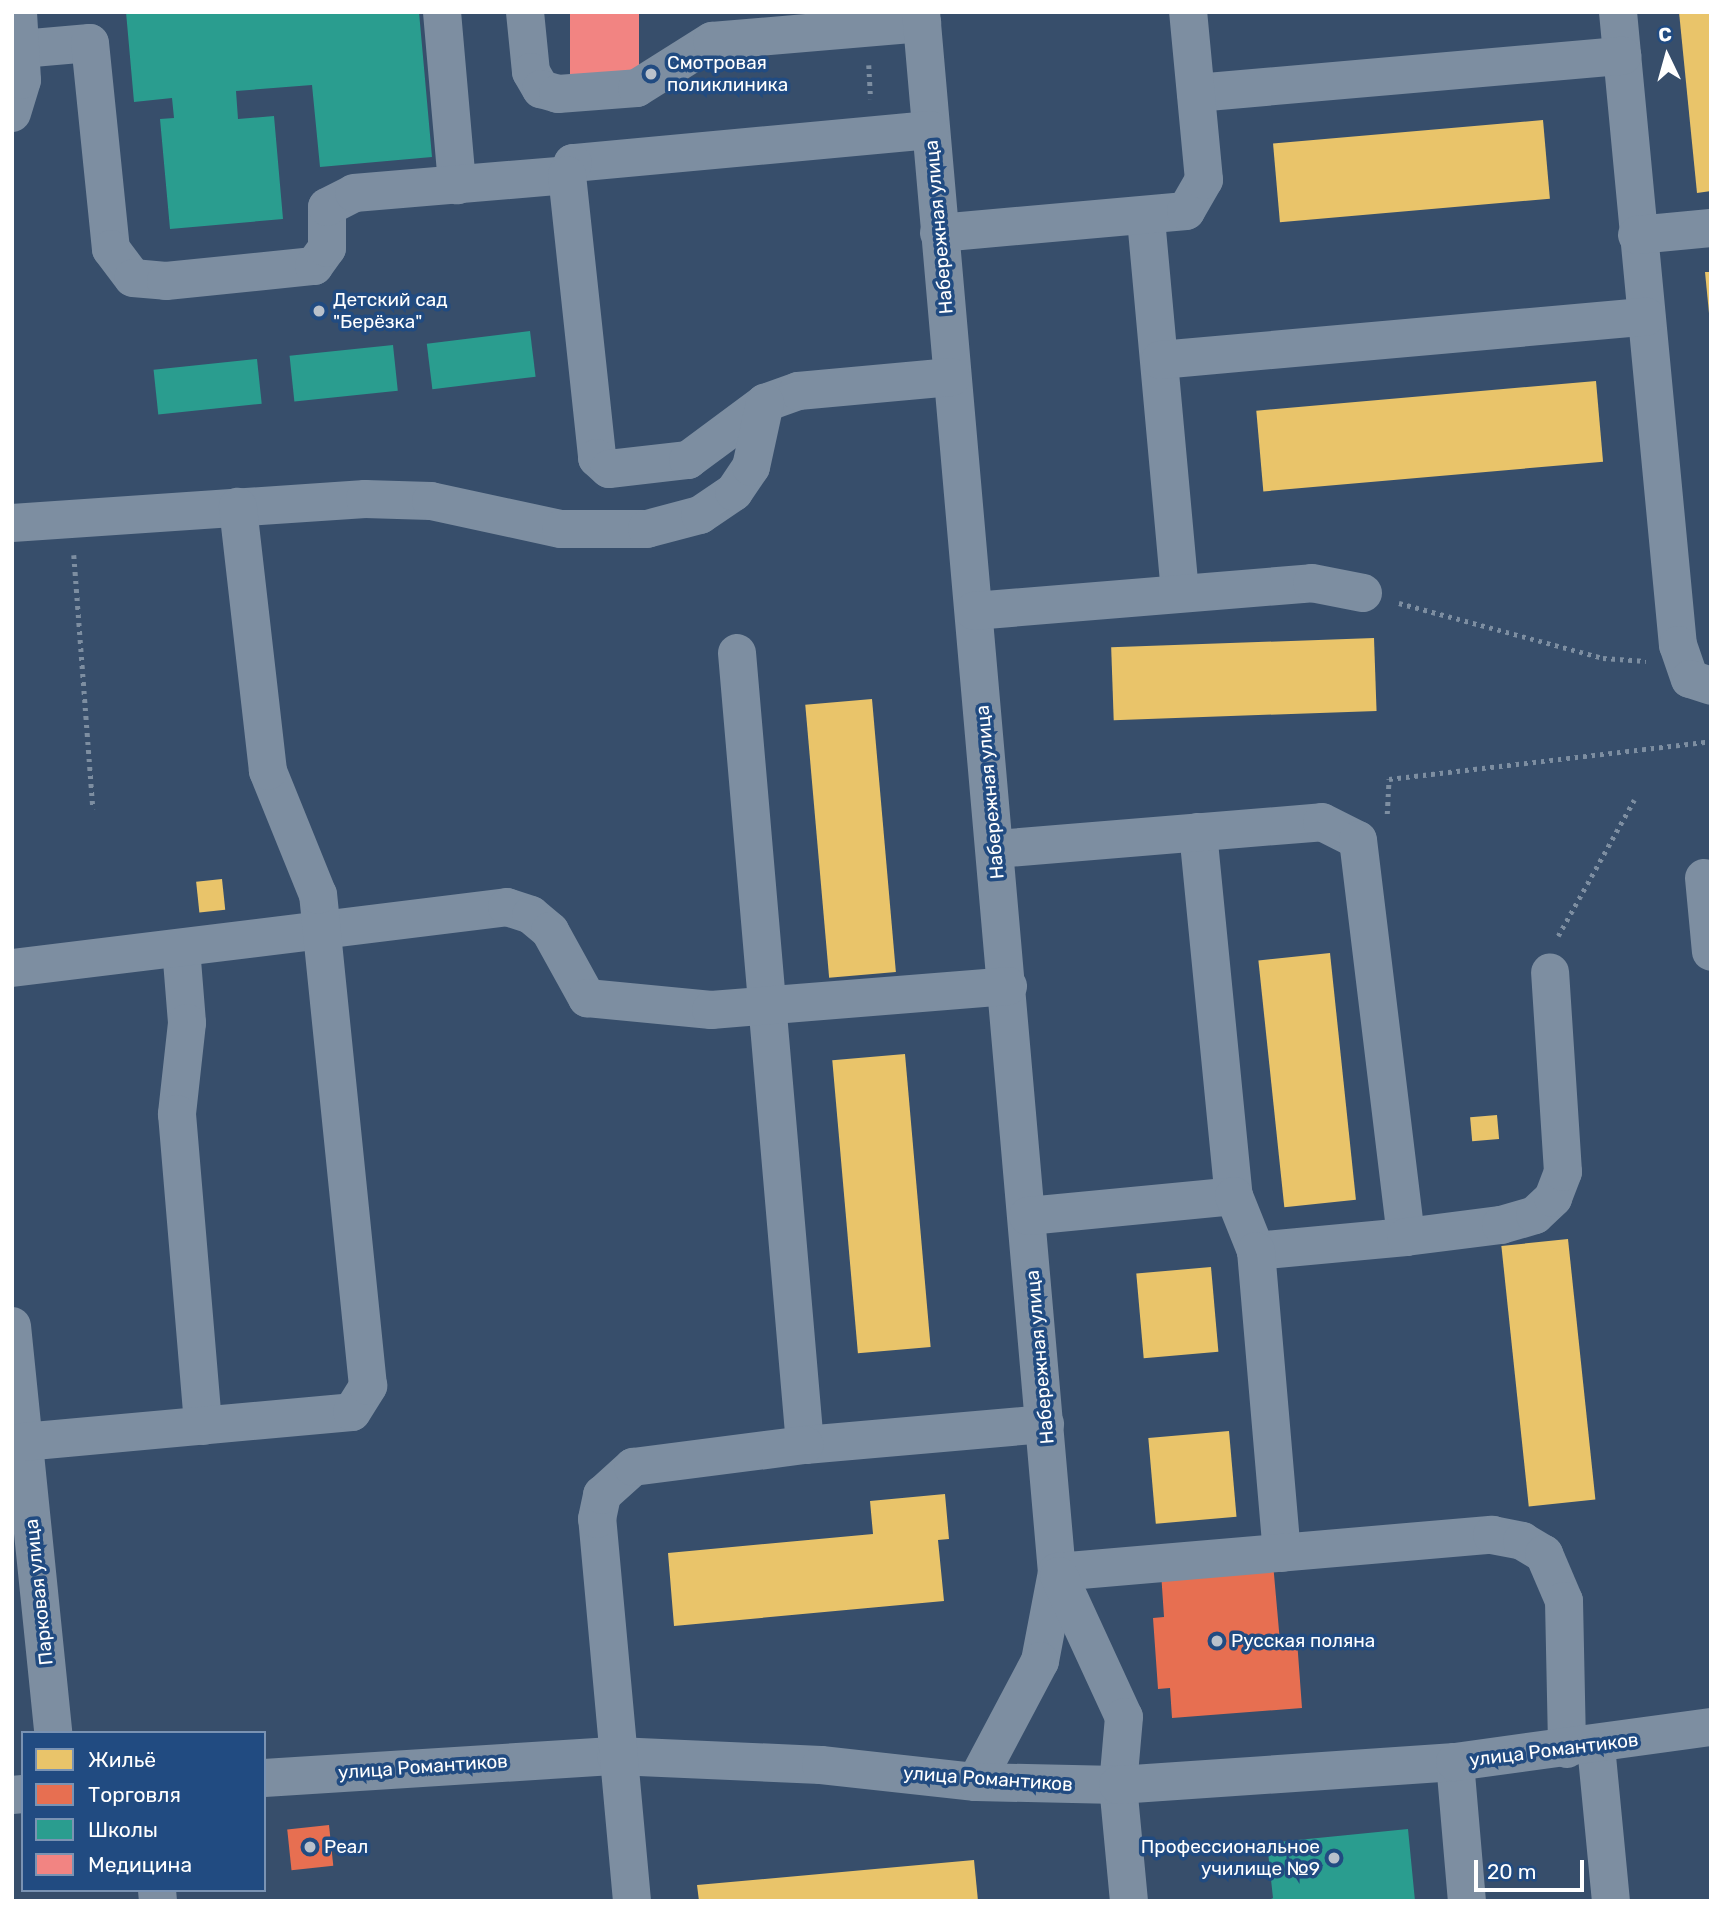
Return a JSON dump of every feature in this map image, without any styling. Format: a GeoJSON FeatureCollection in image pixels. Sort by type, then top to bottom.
{"type":"FeatureCollection","features":[{"type":"Feature","properties":{"kind":"street"},"geometry":{"type":"LineString","coordinates":[[442,12],[457,185]]}},
{"type":"Feature","properties":{"kind":"street"},"geometry":{"type":"LineString","coordinates":[[525,12],[531,72],[541,89],[558,94],[637,88],[712,41],[921,18]]}},
{"type":"Feature","properties":{"kind":"street"},"geometry":{"type":"LineString","coordinates":[[939,233],[1146,219],[1186,211],[1199,195],[1204,180],[1188,12]]}},
{"type":"Feature","properties":{"kind":"street"},"geometry":{"type":"LineString","coordinates":[[1618,12],[1646,317],[1696,675]]}},
{"type":"Feature","properties":{"kind":"street","name":"Набережная улица"},"geometry":{"type":"LineString","coordinates":[[921,18],[951,377],[1008,986],[1057,1572],[1041,1661],[976,1782]]}},
{"type":"Feature","properties":{"kind":"street"},"geometry":{"type":"LineString","coordinates":[[12,113],[22,80],[19,31],[90,28],[111,249],[133,278],[166,281],[314,266],[327,248],[326,215],[333,199],[567,175]]}},
{"type":"Feature","properties":{"kind":"street"},"geometry":{"type":"LineString","coordinates":[[1196,93],[1622,56]]}},
{"type":"Feature","properties":{"kind":"street"},"geometry":{"type":"LineString","coordinates":[[930,130],[573,163],[567,175],[597,458],[609,469],[688,460],[765,403],[797,391],[951,377]]}},
{"type":"Feature","properties":{"kind":"street"},"geometry":{"type":"LineString","coordinates":[[1146,219],[1180,592]]}},
{"type":"Feature","properties":{"kind":"street"},"geometry":{"type":"LineString","coordinates":[[1637,235],[1711,228]]}},
{"type":"Feature","properties":{"kind":"street"},"geometry":{"type":"LineString","coordinates":[[1160,360],[1646,317]]}},
{"type":"Feature","properties":{"kind":"street"},"geometry":{"type":"LineString","coordinates":[[12,523],[238,507],[431,501],[561,529],[607,533],[671,526],[734,492],[751,467],[765,403]]}},
{"type":"Feature","properties":{"kind":"street"},"geometry":{"type":"LineString","coordinates":[[23,1442],[352,1412],[368,1386],[323,930],[308,860],[268,771],[238,507]]}},
{"type":"Feature","properties":{"kind":"street"},"geometry":{"type":"LineString","coordinates":[[974,611],[1312,583],[1363,593]]}},
{"type":"Feature","properties":{"kind":"street"},"geometry":{"type":"LineString","coordinates":[[737,653],[805,1445]]}},
{"type":"Feature","properties":{"kind":"street"},"geometry":{"type":"LineString","coordinates":[[996,849],[1322,822],[1358,840],[1406,1237]]}},
{"type":"Feature","properties":{"kind":"street"},"geometry":{"type":"LineString","coordinates":[[1198,832],[1234,1196],[1256,1251],[1282,1553]]}},
{"type":"Feature","properties":{"kind":"street"},"geometry":{"type":"LineString","coordinates":[[1704,878],[1711,952]]}},
{"type":"Feature","properties":{"kind":"street"},"geometry":{"type":"LineString","coordinates":[[12,968],[507,907],[531,915],[550,931],[587,998],[659,1008],[766,1007],[1008,986]]}},
{"type":"Feature","properties":{"kind":"street"},"geometry":{"type":"LineString","coordinates":[[181,948],[187,1023],[177,1114],[204,1426]]}},
{"type":"Feature","properties":{"kind":"street"},"geometry":{"type":"LineString","coordinates":[[1256,1251],[1501,1225],[1535,1215],[1553,1198],[1563,1172],[1550,972]]}},
{"type":"Feature","properties":{"kind":"street"},"geometry":{"type":"LineString","coordinates":[[1028,1216],[1234,1196]]}},
{"type":"Feature","properties":{"kind":"street","name":"Парковая улица"},"geometry":{"type":"LineString","coordinates":[[12,1326],[53,1731]]}},
{"type":"Feature","properties":{"kind":"street"},"geometry":{"type":"LineString","coordinates":[[632,1901],[616,1756],[597,1519],[601,1495],[633,1467],[805,1445],[1045,1424]]}},
{"type":"Feature","properties":{"kind":"street"},"geometry":{"type":"LineString","coordinates":[[1057,1572],[1492,1535],[1522,1541],[1544,1554],[1564,1601],[1582,1748],[1611,1901]]}},
{"type":"Feature","properties":{"kind":"street","name":"Набережная улица"},"geometry":{"type":"LineString","coordinates":[[1057,1572],[1118,1695],[1125,1746],[1118,1785],[1129,1901]]}},
{"type":"Feature","properties":{"kind":"street","name":"улица Романтиков"},"geometry":{"type":"LineString","coordinates":[[266,1778],[616,1756],[821,1765],[976,1782],[1118,1785],[1455,1762],[1582,1748],[1711,1727]]}},
{"type":"Feature","properties":{"kind":"street"},"geometry":{"type":"LineString","coordinates":[[1455,1762],[1467,1901]]}},
{"type":"Feature","properties":{"kind":"path"},"geometry":{"type":"LineString","coordinates":[[866,26],[874,135]]}},
{"type":"Feature","properties":{"kind":"path"},"geometry":{"type":"LineString","coordinates":[[71,519],[93,809]]}},
{"type":"Feature","properties":{"kind":"path"},"geometry":{"type":"LineString","coordinates":[[1363,593],[1603,658],[1696,675]]}},
{"type":"Feature","properties":{"kind":"path"},"geometry":{"type":"LineString","coordinates":[[1387,829],[1389,779],[1711,741]]}},
{"type":"Feature","properties":{"kind":"path"},"geometry":{"type":"LineString","coordinates":[[1550,972],[1551,948],[1634,800]]}},
{"type":"Feature","properties":{"kind":"building: Жильё"},"geometry":{"type":"Polygon","coordinates":[[[1679,12],[1711,12],[1711,191],[1697,193],[1679,12]]]}},
{"type":"Feature","properties":{"kind":"building: Жильё"},"geometry":{"type":"Polygon","coordinates":[[[1543,120],[1550,199],[1280,222],[1273,144],[1543,120]]]}},
{"type":"Feature","properties":{"kind":"building: Жильё"},"geometry":{"type":"Polygon","coordinates":[[[1705,272],[1711,272],[1711,313],[1709,313],[1705,272]]]}},
{"type":"Feature","properties":{"kind":"building: Жильё"},"geometry":{"type":"Polygon","coordinates":[[[1596,381],[1603,462],[1263,491],[1256,411],[1596,381]]]}},
{"type":"Feature","properties":{"kind":"building: Жильё"},"geometry":{"type":"Polygon","coordinates":[[[1374,638],[1377,711],[1114,720],[1111,647],[1374,638]]]}},
{"type":"Feature","properties":{"kind":"building: Жильё"},"geometry":{"type":"Polygon","coordinates":[[[872,699],[896,972],[829,978],[805,705],[872,699]]]}},
{"type":"Feature","properties":{"kind":"building: Жильё"},"geometry":{"type":"Polygon","coordinates":[[[222,879],[225,910],[199,913],[196,882],[222,879]]]}},
{"type":"Feature","properties":{"kind":"building: Жильё"},"geometry":{"type":"Polygon","coordinates":[[[1330,953],[1356,1200],[1284,1207],[1258,961],[1330,953]]]}},
{"type":"Feature","properties":{"kind":"building: Жильё"},"geometry":{"type":"Polygon","coordinates":[[[905,1054],[931,1347],[858,1353],[832,1060],[905,1054]]]}},
{"type":"Feature","properties":{"kind":"building: Жильё"},"geometry":{"type":"Polygon","coordinates":[[[1497,1115],[1499,1139],[1472,1141],[1470,1117],[1497,1115]]]}},
{"type":"Feature","properties":{"kind":"building: Жильё"},"geometry":{"type":"Polygon","coordinates":[[[1568,1239],[1595,1500],[1529,1507],[1501,1246],[1568,1239]]]}},
{"type":"Feature","properties":{"kind":"building: Жильё"},"geometry":{"type":"Polygon","coordinates":[[[1211,1267],[1218,1352],[1144,1358],[1136,1274],[1211,1267]]]}},
{"type":"Feature","properties":{"kind":"building: Жильё"},"geometry":{"type":"Polygon","coordinates":[[[1229,1431],[1236,1517],[1156,1524],[1148,1438],[1229,1431]]]}},
{"type":"Feature","properties":{"kind":"building: Жильё"},"geometry":{"type":"Polygon","coordinates":[[[945,1494],[949,1539],[938,1540],[944,1601],[674,1626],[668,1553],[873,1534],[870,1501],[945,1494]]]}},
{"type":"Feature","properties":{"kind":"building: Жильё"},"geometry":{"type":"Polygon","coordinates":[[[974,1860],[978,1901],[699,1901],[697,1885],[974,1860]]]}},
{"type":"Feature","properties":{"kind":"building: Торговля","name":"Русская поляна"},"geometry":{"type":"Polygon","coordinates":[[[1273,1563],[1280,1642],[1297,1640],[1302,1708],[1172,1718],[1170,1688],[1158,1689],[1153,1618],[1164,1617],[1161,1572],[1273,1563]]]}},
{"type":"Feature","properties":{"kind":"building: Торговля","name":"Реал"},"geometry":{"type":"Polygon","coordinates":[[[329,1825],[333,1866],[292,1870],[287,1829],[329,1825]]]}},
{"type":"Feature","properties":{"kind":"building: Школы"},"geometry":{"type":"Polygon","coordinates":[[[126,12],[419,12],[432,157],[320,167],[312,85],[236,91],[238,119],[274,116],[283,219],[170,229],[160,119],[174,118],[172,98],[134,102],[126,12]]]}},
{"type":"Feature","properties":{"kind":"building: Школы"},"geometry":{"type":"Polygon","coordinates":[[[530,331],[536,377],[432,389],[427,344],[530,331]]]}},
{"type":"Feature","properties":{"kind":"building: Школы"},"geometry":{"type":"Polygon","coordinates":[[[393,345],[398,391],[294,402],[290,356],[393,345]]]}},
{"type":"Feature","properties":{"kind":"building: Школы"},"geometry":{"type":"Polygon","coordinates":[[[257,359],[262,404],[158,415],[154,370],[257,359]]]}},
{"type":"Feature","properties":{"kind":"building: Школы"},"geometry":{"type":"Polygon","coordinates":[[[1408,1829],[1415,1901],[1267,1901],[1273,1898],[1267,1843],[1408,1829]]]}},
{"type":"Feature","properties":{"kind":"building: Медицина"},"geometry":{"type":"Polygon","coordinates":[[[570,12],[639,12],[639,74],[570,74],[570,12]]]}},
{"type":"Feature","properties":{"kind":"place","name":"Смотровая поликлиника"},"geometry":{"type":"Point","coordinates":[651,74]}},
{"type":"Feature","properties":{"kind":"place","name":"Детский сад \"Берёзка\""},"geometry":{"type":"Point","coordinates":[319,311]}},
{"type":"Feature","properties":{"kind":"place","name":"Русская поляна"},"geometry":{"type":"Point","coordinates":[1217,1641]}},
{"type":"Feature","properties":{"kind":"place","name":"Реал"},"geometry":{"type":"Point","coordinates":[310,1847]}},
{"type":"Feature","properties":{"kind":"place","name":"Профессиональное училище №9"},"geometry":{"type":"Point","coordinates":[1334,1858]}}]}
